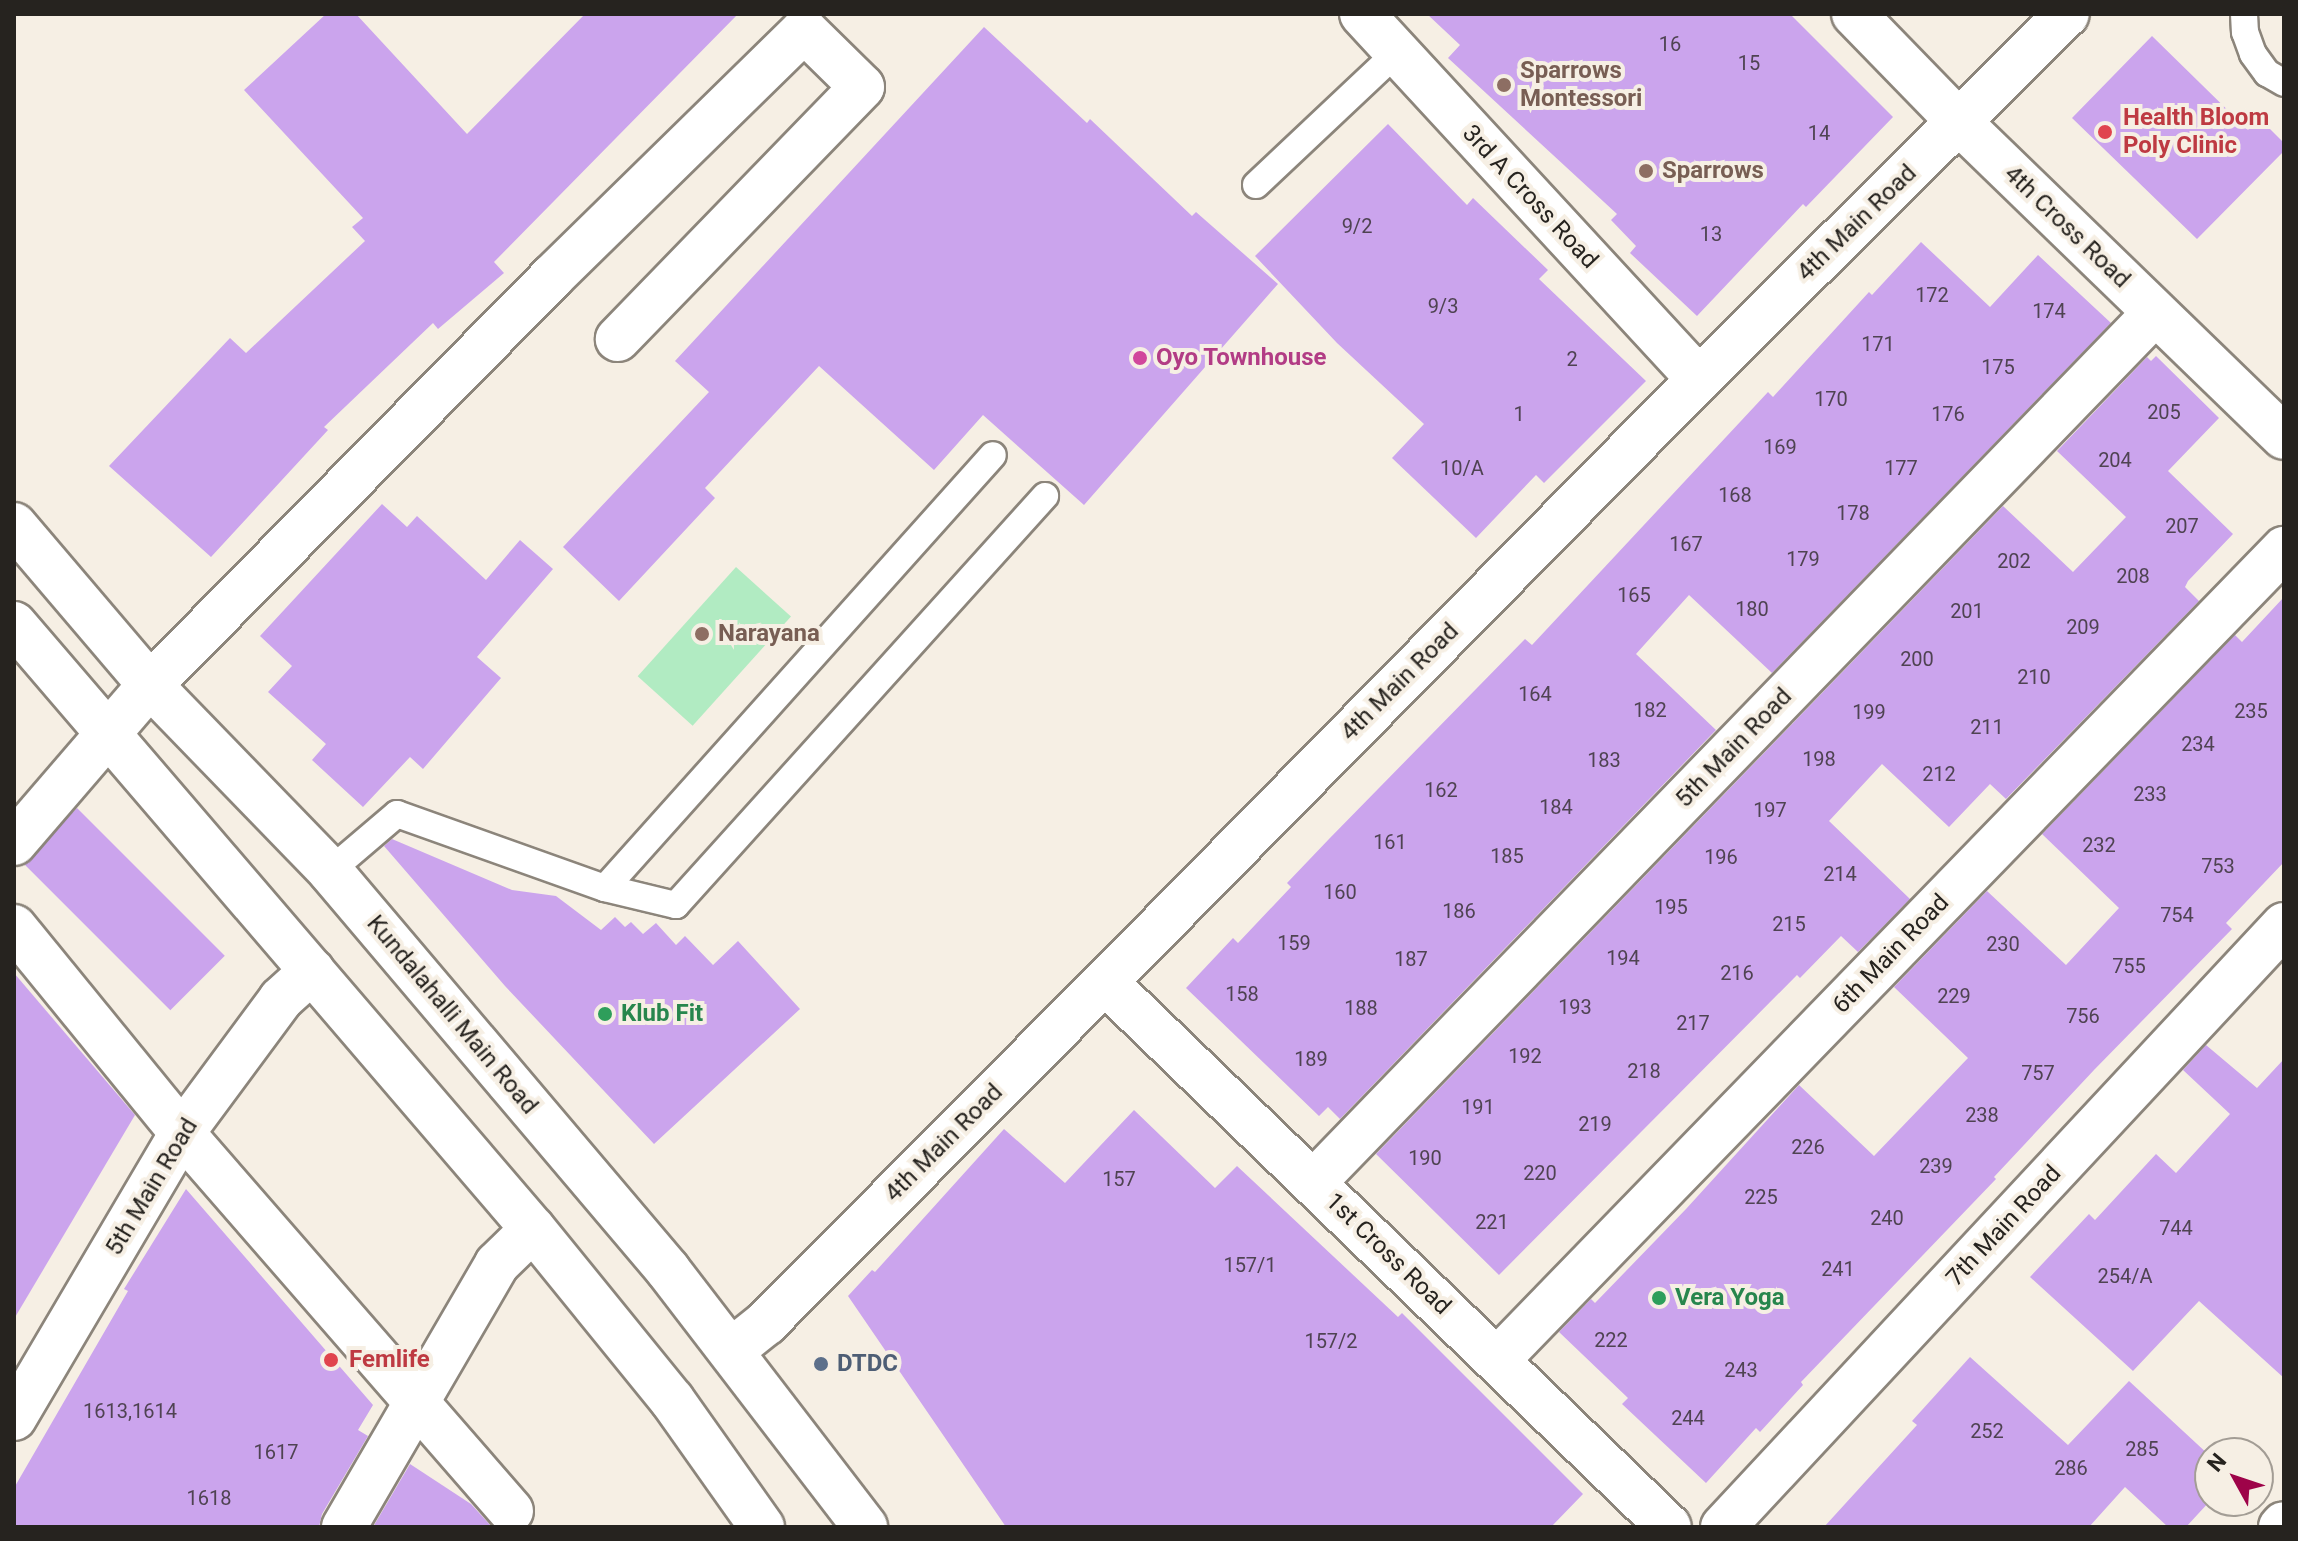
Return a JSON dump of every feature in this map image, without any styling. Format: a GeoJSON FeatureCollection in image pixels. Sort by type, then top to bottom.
{"type":"FeatureCollection","features":[{"type":"Feature","properties":{"kind":"street","name":"3rd A Cross Road"},"geometry":{"type":"LineString","coordinates":[[1362,14],[1699,379]]}},
{"type":"Feature","properties":{"kind":"street","name":"4th Cross Road"},"geometry":{"type":"LineString","coordinates":[[1854,14],[1960,123],[2284,437]]}},
{"type":"Feature","properties":{"kind":"street","name":"4th Main Road"},"geometry":{"type":"LineString","coordinates":[[732,1350],[766,1323],[1699,379],[2067,14]]}},
{"type":"Feature","properties":{"kind":"street"},"geometry":{"type":"LineString","coordinates":[[14,843],[150,685],[552,277],[804,30],[862,87],[618,339]]}},
{"type":"Feature","properties":{"kind":"street","name":"5th Main Road"},"geometry":{"type":"LineString","coordinates":[[1313,1183],[2155,313]]}},
{"type":"Feature","properties":{"kind":"street","name":"Kundalahalli Main Road"},"geometry":{"type":"LineString","coordinates":[[14,525],[150,685],[330,871],[732,1350],[865,1527]]}},
{"type":"Feature","properties":{"kind":"street","name":"6th Main Road"},"geometry":{"type":"LineString","coordinates":[[1498,1359],[2284,549]]}},
{"type":"Feature","properties":{"kind":"street"},"geometry":{"type":"LineString","coordinates":[[15,625],[533,1229],[672,1400],[762,1527]]}},
{"type":"Feature","properties":{"kind":"street","name":"7th Main Road"},"geometry":{"type":"LineString","coordinates":[[1723,1527],[2284,925]]}},
{"type":"Feature","properties":{"kind":"street"},"geometry":{"type":"LineString","coordinates":[[14,927],[182,1133],[511,1511]]}},
{"type":"Feature","properties":{"kind":"street","name":"5th Main Road"},"geometry":{"type":"LineString","coordinates":[[14,1418],[182,1133],[281,999],[312,971]]}},
{"type":"Feature","properties":{"kind":"street","name":"1st Cross Road"},"geometry":{"type":"LineString","coordinates":[[1105,982],[1498,1359],[1668,1527]]}},
{"type":"Feature","properties":{"kind":"street"},"geometry":{"type":"LineString","coordinates":[[344,1527],[497,1264],[533,1229]]}},
{"type":"Feature","properties":{"kind":"lane"},"geometry":{"type":"LineString","coordinates":[[2244,14],[2245,32],[2253,54],[2267,73],[2284,83]]}},
{"type":"Feature","properties":{"kind":"lane"},"geometry":{"type":"LineString","coordinates":[[1256,185],[1397,52]]}},
{"type":"Feature","properties":{"kind":"lane"},"geometry":{"type":"LineString","coordinates":[[605,888],[993,455]]}},
{"type":"Feature","properties":{"kind":"lane"},"geometry":{"type":"LineString","coordinates":[[330,871],[397,814],[605,888],[676,905],[1045,496]]}},
{"type":"Feature","properties":{"kind":"green space"},"geometry":{"type":"Polygon","coordinates":[[[736,567],[791,617],[693,726],[638,676],[736,567]]]}},
{"type":"Feature","properties":{"kind":"building"},"geometry":{"type":"Polygon","coordinates":[[[326,14],[356,14],[467,134],[585,14],[738,14],[494,262],[504,273],[438,329],[433,323],[324,427],[328,430],[211,557],[109,466],[230,338],[246,353],[365,241],[352,227],[363,218],[244,90],[326,14]]]}},
{"type":"Feature","properties":{"kind":"building"},"geometry":{"type":"Polygon","coordinates":[[[1427,14],[1790,14],[1893,117],[1806,207],[1803,204],[1697,316],[1630,253],[1636,246],[1611,220],[1617,214],[1448,58],[1460,45],[1427,14]]]}},
{"type":"Feature","properties":{"kind":"building"},"geometry":{"type":"Polygon","coordinates":[[[984,27],[1087,123],[1090,119],[1192,216],[1196,212],[1278,284],[1084,505],[983,415],[934,470],[819,366],[705,488],[715,498],[619,601],[563,547],[709,392],[675,361],[984,27]]]}},
{"type":"Feature","properties":{"kind":"building"},"geometry":{"type":"Polygon","coordinates":[[[2152,36],[2248,130],[2259,118],[2284,143],[2284,151],[2197,239],[2072,118],[2152,36]]]}},
{"type":"Feature","properties":{"kind":"building"},"geometry":{"type":"Polygon","coordinates":[[[1388,124],[1467,205],[1473,198],[1548,270],[1539,279],[1646,381],[1544,483],[1536,475],[1476,538],[1392,458],[1424,424],[1337,343],[1255,256],[1388,124]]]}},
{"type":"Feature","properties":{"kind":"building"},"geometry":{"type":"Polygon","coordinates":[[[1921,242],[1990,307],[2038,255],[2111,323],[1772,673],[1689,595],[1636,654],[1716,730],[1340,1119],[1328,1107],[1319,1116],[1186,988],[1233,938],[1238,943],[1291,887],[1287,883],[1525,639],[1532,645],[1768,392],[1773,397],[1869,292],[1872,295],[1921,242]]]}},
{"type":"Feature","properties":{"kind":"building"},"geometry":{"type":"Polygon","coordinates":[[[2156,356],[2219,418],[2168,471],[2233,534],[2188,581],[2185,587],[2199,601],[2006,799],[1990,784],[1949,827],[1882,764],[1829,821],[1910,899],[1858,952],[1841,936],[1800,978],[1797,975],[1499,1275],[1376,1154],[2003,506],[2073,572],[2126,517],[2057,451],[2147,357],[2151,361],[2156,356]]]}},
{"type":"Feature","properties":{"kind":"building"},"geometry":{"type":"Polygon","coordinates":[[[382,504],[407,527],[417,516],[486,580],[520,540],[553,569],[477,657],[501,678],[423,769],[410,757],[363,807],[312,760],[326,744],[268,692],[292,666],[260,636],[382,504]]]}},
{"type":"Feature","properties":{"kind":"building"},"geometry":{"type":"Polygon","coordinates":[[[2284,597],[2284,862],[2226,923],[2232,929],[2094,1070],[1994,1177],[1996,1179],[1801,1382],[1803,1385],[1760,1432],[1756,1428],[1706,1483],[1622,1404],[1628,1398],[1559,1332],[1591,1299],[1595,1303],[1799,1085],[1874,1156],[1968,1058],[1894,987],[1987,891],[2066,965],[2119,908],[2042,834],[2235,635],[2242,642],[2284,597]]]}},
{"type":"Feature","properties":{"kind":"building"},"geometry":{"type":"Polygon","coordinates":[[[77,808],[225,956],[170,1010],[23,862],[77,808]]]}},
{"type":"Feature","properties":{"kind":"building"},"geometry":{"type":"Polygon","coordinates":[[[392,839],[512,890],[556,896],[601,930],[615,917],[625,927],[631,922],[643,934],[656,923],[676,945],[685,936],[713,965],[738,941],[800,1009],[654,1144],[505,986],[384,846],[392,839]]]}},
{"type":"Feature","properties":{"kind":"building"},"geometry":{"type":"Polygon","coordinates":[[[14,973],[135,1115],[14,1319],[14,973]]]}},
{"type":"Feature","properties":{"kind":"building"},"geometry":{"type":"Polygon","coordinates":[[[2206,1045],[2257,1088],[2284,1059],[2284,1378],[2199,1301],[2133,1371],[2030,1277],[2089,1214],[2095,1220],[2156,1154],[2176,1173],[2230,1114],[2183,1070],[2206,1045]]]}},
{"type":"Feature","properties":{"kind":"building"},"geometry":{"type":"Polygon","coordinates":[[[1134,1110],[1215,1188],[1237,1166],[1398,1317],[1402,1313],[1583,1494],[1551,1527],[1006,1527],[848,1296],[872,1270],[875,1272],[1004,1129],[1065,1183],[1134,1110]]]}},
{"type":"Feature","properties":{"kind":"building"},"geometry":{"type":"Polygon","coordinates":[[[186,1189],[373,1405],[358,1430],[368,1436],[322,1514],[319,1527],[14,1527],[14,1488],[128,1291],[124,1289],[186,1189]]]}},
{"type":"Feature","properties":{"kind":"building"},"geometry":{"type":"Polygon","coordinates":[[[1970,1357],[2068,1445],[2129,1381],[2194,1441],[2195,1517],[2186,1527],[2168,1527],[2125,1487],[2089,1527],[1824,1527],[1917,1425],[1912,1421],[1970,1357]]]}},
{"type":"Feature","properties":{"kind":"building"},"geometry":{"type":"Polygon","coordinates":[[[410,1464],[471,1504],[492,1527],[373,1527],[410,1464]]]}},
{"type":"Feature","properties":{"kind":"place","name":"Sparrows Montessori"},"geometry":{"type":"Point","coordinates":[1504,85]}},
{"type":"Feature","properties":{"kind":"place","name":"Health Bloom Poly Clinic"},"geometry":{"type":"Point","coordinates":[2105,132]}},
{"type":"Feature","properties":{"kind":"place","name":"Sparrows"},"geometry":{"type":"Point","coordinates":[1646,171]}},
{"type":"Feature","properties":{"kind":"place","name":"Oyo Townhouse"},"geometry":{"type":"Point","coordinates":[1140,358]}},
{"type":"Feature","properties":{"kind":"place","name":"Narayana"},"geometry":{"type":"Point","coordinates":[702,634]}},
{"type":"Feature","properties":{"kind":"place","name":"Klub Fit"},"geometry":{"type":"Point","coordinates":[605,1014]}},
{"type":"Feature","properties":{"kind":"place","name":"Vera Yoga"},"geometry":{"type":"Point","coordinates":[1659,1298]}},
{"type":"Feature","properties":{"kind":"place","name":"Femlife"},"geometry":{"type":"Point","coordinates":[331,1360]}},
{"type":"Feature","properties":{"kind":"place","name":"DTDC"},"geometry":{"type":"Point","coordinates":[821,1364]}}]}
